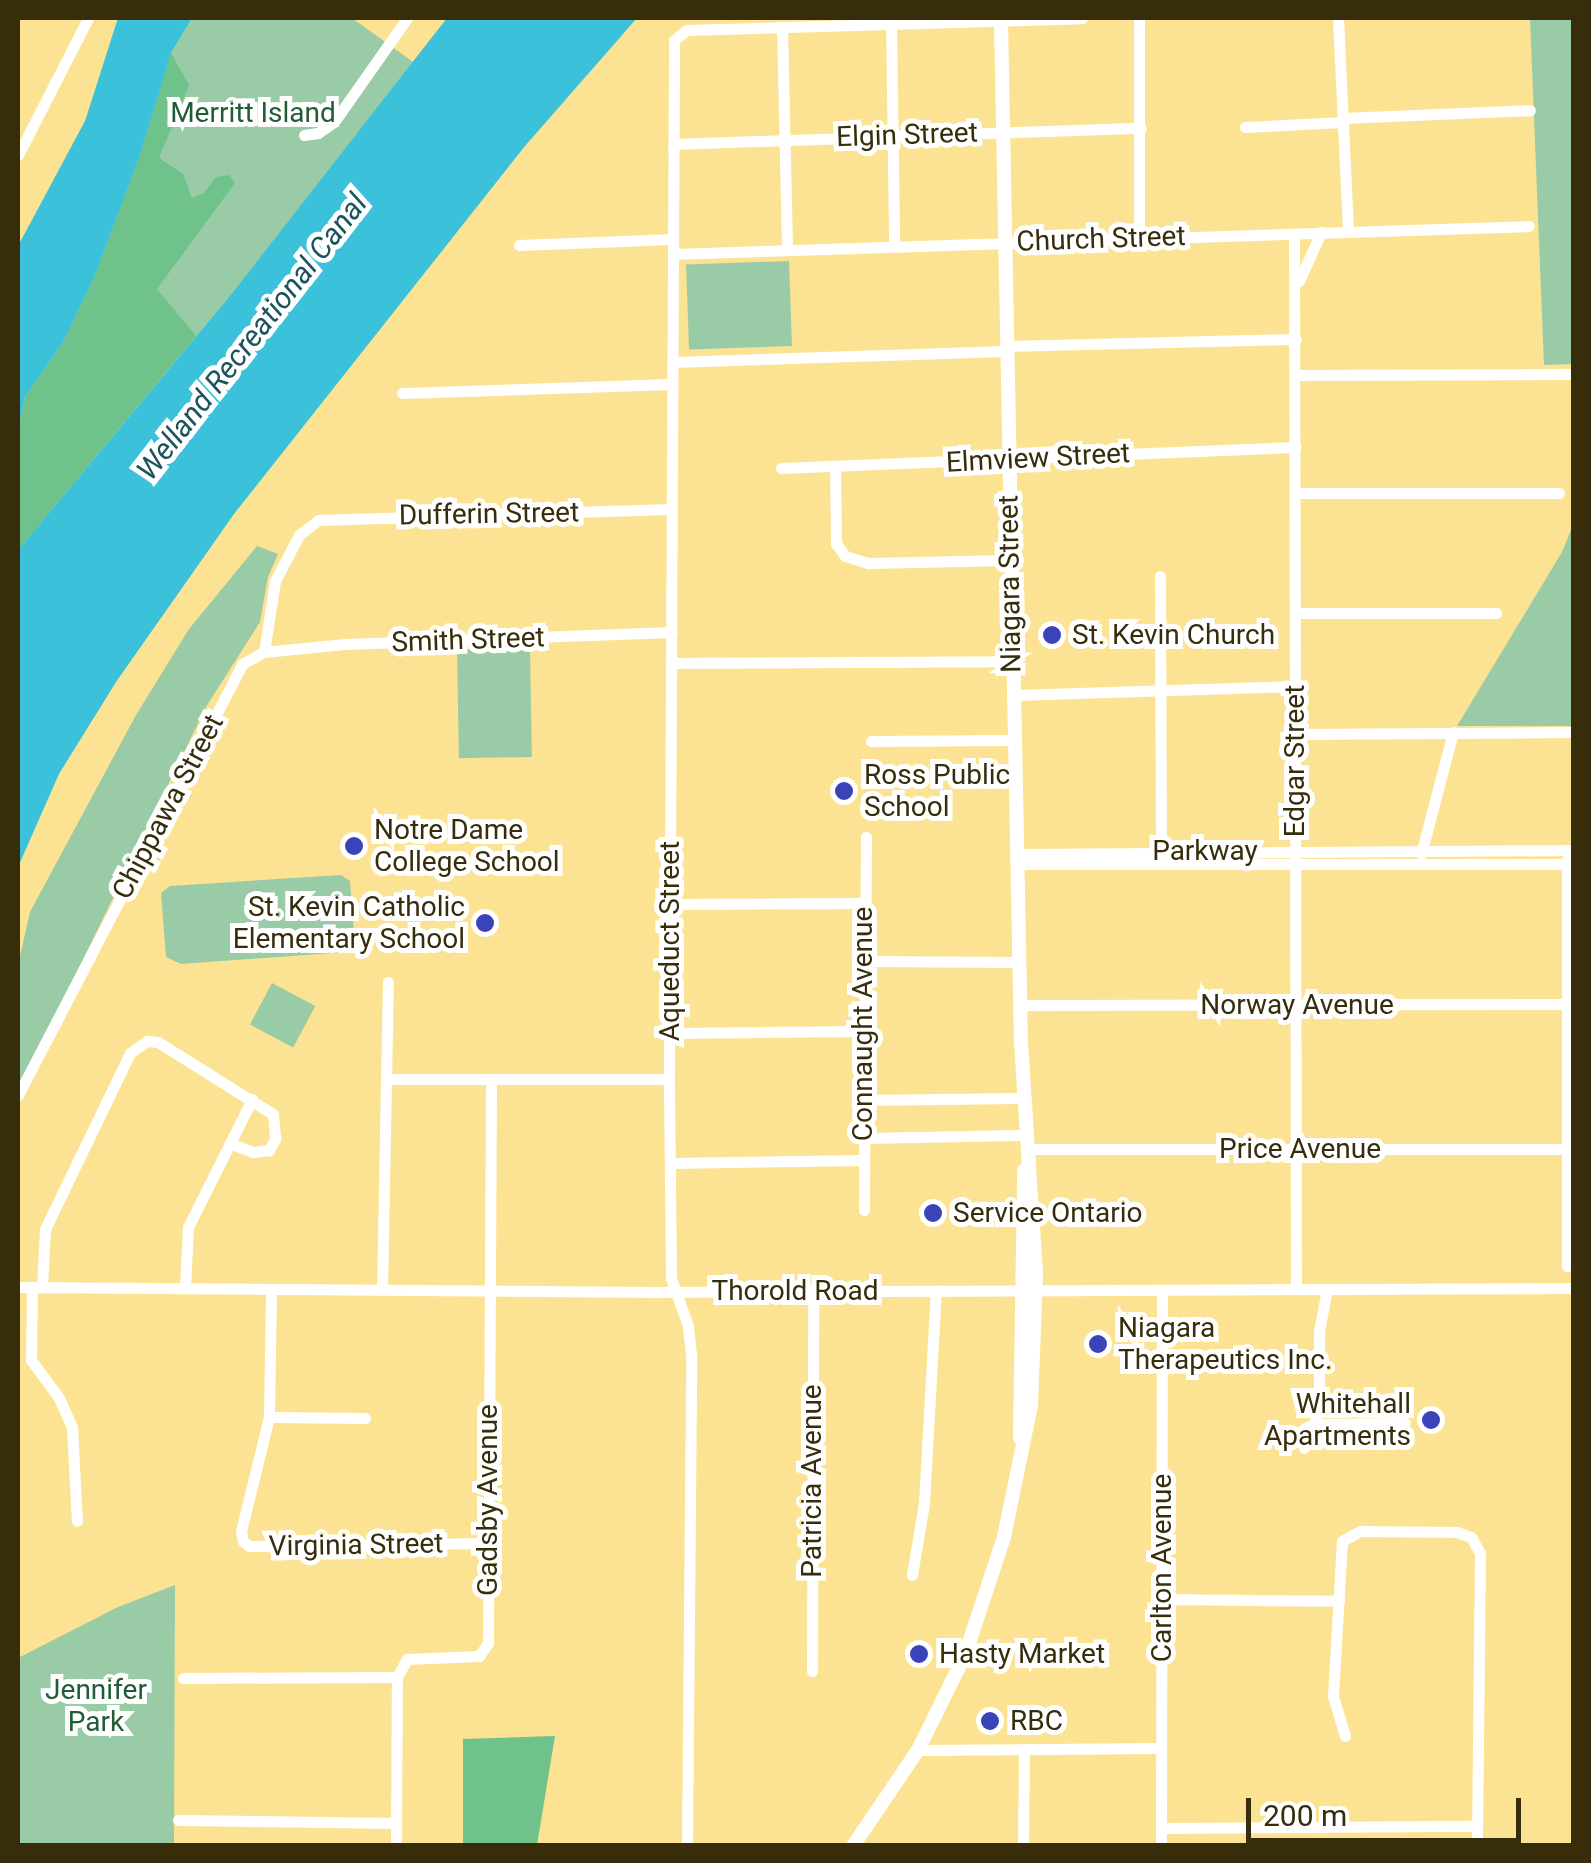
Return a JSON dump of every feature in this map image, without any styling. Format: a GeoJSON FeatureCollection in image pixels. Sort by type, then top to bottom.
{"type":"FeatureCollection","features":[{"type":"Feature","properties":{"kind":"main road","name":"Niagara Street"},"geometry":{"type":"LineString","coordinates":[[853,1846],[918,1750],[955,1677],[984,1606],[1004,1537],[1022,1448],[1017,1421],[1028,1290],[1020,1206],[1026,1142],[1010,661],[1001,19]]}},
{"type":"Feature","properties":{"kind":"street"},"geometry":{"type":"LineString","coordinates":[[18,155],[88,18]]}},
{"type":"Feature","properties":{"kind":"street"},"geometry":{"type":"LineString","coordinates":[[304,135],[318,133],[334,122],[406,18]]}},
{"type":"Feature","properties":{"kind":"street"},"geometry":{"type":"LineString","coordinates":[[787,250],[785,24],[1082,18]]}},
{"type":"Feature","properties":{"kind":"street"},"geometry":{"type":"LineString","coordinates":[[1139,18],[1139,238]]}},
{"type":"Feature","properties":{"kind":"street"},"geometry":{"type":"LineString","coordinates":[[1338,18],[1348,231]]}},
{"type":"Feature","properties":{"kind":"street"},"geometry":{"type":"LineString","coordinates":[[891,21],[894,246]]}},
{"type":"Feature","properties":{"kind":"street","name":"Aqueduct Street"},"geometry":{"type":"LineString","coordinates":[[686,1846],[691,1355],[688,1326],[671,1278],[669,1079],[672,239],[677,34],[687,30],[785,24]]}},
{"type":"Feature","properties":{"kind":"street"},"geometry":{"type":"LineString","coordinates":[[1245,127],[1530,110]]}},
{"type":"Feature","properties":{"kind":"street","name":"Elgin Street"},"geometry":{"type":"LineString","coordinates":[[673,144],[1140,128]]}},
{"type":"Feature","properties":{"kind":"street","name":"Church Street"},"geometry":{"type":"LineString","coordinates":[[673,254],[1529,226]]}},
{"type":"Feature","properties":{"kind":"street"},"geometry":{"type":"LineString","coordinates":[[1296,290],[1320,232]]}},
{"type":"Feature","properties":{"kind":"street","name":"Edgar Street"},"geometry":{"type":"LineString","coordinates":[[1294,234],[1296,1290]]}},
{"type":"Feature","properties":{"kind":"street"},"geometry":{"type":"LineString","coordinates":[[519,245],[672,239]]}},
{"type":"Feature","properties":{"kind":"street"},"geometry":{"type":"LineString","coordinates":[[673,362],[1296,339]]}},
{"type":"Feature","properties":{"kind":"street"},"geometry":{"type":"LineString","coordinates":[[1297,375],[1574,374]]}},
{"type":"Feature","properties":{"kind":"street"},"geometry":{"type":"LineString","coordinates":[[402,392],[671,384]]}},
{"type":"Feature","properties":{"kind":"street","name":"Elmview Street"},"geometry":{"type":"LineString","coordinates":[[780,468],[1296,447]]}},
{"type":"Feature","properties":{"kind":"street"},"geometry":{"type":"LineString","coordinates":[[835,467],[840,552],[868,564],[1009,560]]}},
{"type":"Feature","properties":{"kind":"street"},"geometry":{"type":"LineString","coordinates":[[1296,493],[1559,493]]}},
{"type":"Feature","properties":{"kind":"street","name":"Dufferin Street"},"geometry":{"type":"LineString","coordinates":[[264,652],[276,581],[308,526],[324,519],[672,509]]}},
{"type":"Feature","properties":{"kind":"street"},"geometry":{"type":"LineString","coordinates":[[1160,576],[1160,865]]}},
{"type":"Feature","properties":{"kind":"street"},"geometry":{"type":"LineString","coordinates":[[1296,614],[1496,613]]}},
{"type":"Feature","properties":{"kind":"street","name":"Smith Street"},"geometry":{"type":"LineString","coordinates":[[264,652],[346,644],[672,632]]}},
{"type":"Feature","properties":{"kind":"street","name":"Chippawa Street"},"geometry":{"type":"LineString","coordinates":[[18,1095],[226,700],[229,685],[242,664],[264,652]]}},
{"type":"Feature","properties":{"kind":"street"},"geometry":{"type":"LineString","coordinates":[[672,664],[1010,661]]}},
{"type":"Feature","properties":{"kind":"street"},"geometry":{"type":"LineString","coordinates":[[1012,695],[1295,686]]}},
{"type":"Feature","properties":{"kind":"street"},"geometry":{"type":"LineString","coordinates":[[1421,865],[1453,732]]}},
{"type":"Feature","properties":{"kind":"street"},"geometry":{"type":"LineString","coordinates":[[1295,734],[1574,732]]}},
{"type":"Feature","properties":{"kind":"street"},"geometry":{"type":"LineString","coordinates":[[871,741],[1012,740]]}},
{"type":"Feature","properties":{"kind":"street","name":"Connaught Avenue"},"geometry":{"type":"LineString","coordinates":[[864,1210],[866,837]]}},
{"type":"Feature","properties":{"kind":"street","name":"Parkway"},"geometry":{"type":"LineString","coordinates":[[1017,859],[1161,850],[1570,850]]}},
{"type":"Feature","properties":{"kind":"street"},"geometry":{"type":"LineString","coordinates":[[1567,1266],[1570,850]]}},
{"type":"Feature","properties":{"kind":"street","name":"Parkway"},"geometry":{"type":"LineString","coordinates":[[1017,859],[1160,865],[1570,864]]}},
{"type":"Feature","properties":{"kind":"street"},"geometry":{"type":"LineString","coordinates":[[671,904],[863,904]]}},
{"type":"Feature","properties":{"kind":"street"},"geometry":{"type":"LineString","coordinates":[[864,961],[1019,962]]}},
{"type":"Feature","properties":{"kind":"street"},"geometry":{"type":"LineString","coordinates":[[382,1290],[388,982]]}},
{"type":"Feature","properties":{"kind":"street","name":"Norway Avenue"},"geometry":{"type":"LineString","coordinates":[[1020,1005],[1570,1004]]}},
{"type":"Feature","properties":{"kind":"street"},"geometry":{"type":"LineString","coordinates":[[670,1032],[863,1031]]}},
{"type":"Feature","properties":{"kind":"street"},"geometry":{"type":"LineString","coordinates":[[77,1521],[72,1427],[51,1386],[31,1360],[45,1230],[130,1052],[147,1041],[158,1042],[273,1114],[272,1148],[260,1154],[230,1143]]}},
{"type":"Feature","properties":{"kind":"street"},"geometry":{"type":"LineString","coordinates":[[387,1079],[669,1079]]}},
{"type":"Feature","properties":{"kind":"street","name":"Gadsby Avenue"},"geometry":{"type":"LineString","coordinates":[[397,1677],[407,1659],[480,1656],[488,1643],[491,1080]]}},
{"type":"Feature","properties":{"kind":"street"},"geometry":{"type":"LineString","coordinates":[[864,1100],[1024,1098]]}},
{"type":"Feature","properties":{"kind":"street"},"geometry":{"type":"LineString","coordinates":[[185,1288],[188,1227],[252,1099]]}},
{"type":"Feature","properties":{"kind":"street","name":"Price Avenue"},"geometry":{"type":"LineString","coordinates":[[864,1138],[1296,1149],[1570,1149]]}},
{"type":"Feature","properties":{"kind":"street"},"geometry":{"type":"LineString","coordinates":[[671,1163],[863,1160]]}},
{"type":"Feature","properties":{"kind":"street","name":"Thorold Road"},"geometry":{"type":"LineString","coordinates":[[18,1287],[676,1292],[1574,1288]]}},
{"type":"Feature","properties":{"kind":"street","name":"Virginia Street"},"geometry":{"type":"LineString","coordinates":[[271,1288],[269,1417],[241,1531],[243,1542],[250,1546],[488,1543]]}},
{"type":"Feature","properties":{"kind":"street"},"geometry":{"type":"LineString","coordinates":[[1314,1424],[1327,1289]]}},
{"type":"Feature","properties":{"kind":"street","name":"Patricia Avenue"},"geometry":{"type":"LineString","coordinates":[[812,1671],[813,1290]]}},
{"type":"Feature","properties":{"kind":"street"},"geometry":{"type":"LineString","coordinates":[[912,1576],[924,1502],[936,1290]]}},
{"type":"Feature","properties":{"kind":"street","name":"Carlton Avenue"},"geometry":{"type":"LineString","coordinates":[[1161,1846],[1162,1290]]}},
{"type":"Feature","properties":{"kind":"street"},"geometry":{"type":"LineString","coordinates":[[269,1417],[365,1418]]}},
{"type":"Feature","properties":{"kind":"street"},"geometry":{"type":"LineString","coordinates":[[1304,1448],[1305,1428],[1314,1424],[1405,1422]]}},
{"type":"Feature","properties":{"kind":"street"},"geometry":{"type":"LineString","coordinates":[[1345,1736],[1333,1696],[1339,1550],[1352,1533],[1457,1532],[1477,1542],[1477,1846]]}},
{"type":"Feature","properties":{"kind":"street"},"geometry":{"type":"LineString","coordinates":[[1162,1599],[1338,1601]]}},
{"type":"Feature","properties":{"kind":"street"},"geometry":{"type":"LineString","coordinates":[[184,1678],[397,1677],[396,1846]]}},
{"type":"Feature","properties":{"kind":"street"},"geometry":{"type":"LineString","coordinates":[[918,1750],[1161,1748]]}},
{"type":"Feature","properties":{"kind":"street"},"geometry":{"type":"LineString","coordinates":[[1023,1846],[1024,1749]]}},
{"type":"Feature","properties":{"kind":"street"},"geometry":{"type":"LineString","coordinates":[[178,1820],[396,1823]]}},
{"type":"Feature","properties":{"kind":"street"},"geometry":{"type":"LineString","coordinates":[[1161,1828],[1477,1826]]}},
{"type":"Feature","properties":{"kind":"green space","name":"Merritt Island"},"geometry":{"type":"Polygon","coordinates":[[[192,18],[352,18],[413,62],[229,297],[18,550],[18,430],[93,280],[171,53],[192,18]]]}},
{"type":"Feature","properties":{"kind":"green space"},"geometry":{"type":"Polygon","coordinates":[[[1530,18],[1573,18],[1573,364],[1544,365],[1530,18]]]}},
{"type":"Feature","properties":{"kind":"green space"},"geometry":{"type":"Polygon","coordinates":[[[171,53],[189,85],[159,158],[183,174],[192,198],[204,193],[216,177],[229,175],[235,183],[157,289],[196,336],[18,550],[18,430],[25,397],[62,344],[93,280],[139,158],[171,53]]]}},
{"type":"Feature","properties":{"kind":"green space"},"geometry":{"type":"Polygon","coordinates":[[[789,261],[792,346],[689,350],[686,265],[789,261]]]}},
{"type":"Feature","properties":{"kind":"green space"},"geometry":{"type":"Polygon","coordinates":[[[1573,525],[1573,726],[1457,726],[1562,552],[1573,525]]]}},
{"type":"Feature","properties":{"kind":"green space"},"geometry":{"type":"Polygon","coordinates":[[[257,546],[278,554],[268,577],[260,622],[206,707],[18,1093],[18,965],[30,912],[136,715],[189,629],[257,546]]]}},
{"type":"Feature","properties":{"kind":"green space"},"geometry":{"type":"Polygon","coordinates":[[[530,648],[532,757],[459,758],[457,649],[530,648]]]}},
{"type":"Feature","properties":{"kind":"green space"},"geometry":{"type":"Polygon","coordinates":[[[341,875],[350,881],[355,947],[347,952],[181,964],[166,957],[161,893],[170,886],[341,875]]]}},
{"type":"Feature","properties":{"kind":"green space"},"geometry":{"type":"Polygon","coordinates":[[[272,983],[315,1006],[293,1048],[250,1024],[272,983]]]}},
{"type":"Feature","properties":{"kind":"green space","name":"Jennifer Park"},"geometry":{"type":"Polygon","coordinates":[[[175,1585],[174,1845],[18,1846],[18,1658],[118,1607],[175,1585]]]}},
{"type":"Feature","properties":{"kind":"green space"},"geometry":{"type":"Polygon","coordinates":[[[555,1736],[537,1845],[463,1845],[463,1739],[555,1736]]]}},
{"type":"Feature","properties":{"kind":"water"},"geometry":{"type":"Polygon","coordinates":[[[118,18],[192,18],[171,53],[139,158],[93,280],[62,344],[25,397],[18,430],[18,246],[85,121],[118,18]]]}},
{"type":"Feature","properties":{"kind":"water","name":"Welland Recreational Canal"},"geometry":{"type":"Polygon","coordinates":[[[447,18],[637,18],[525,146],[234,514],[116,682],[59,774],[18,867],[18,550],[229,297],[447,18]]]}},
{"type":"Feature","properties":{"kind":"place","name":"St. Kevin Church"},"geometry":{"type":"Point","coordinates":[1052,635]}},
{"type":"Feature","properties":{"kind":"place","name":"Ross Public School"},"geometry":{"type":"Point","coordinates":[844,791]}},
{"type":"Feature","properties":{"kind":"place","name":"Notre Dame College School"},"geometry":{"type":"Point","coordinates":[354,846]}},
{"type":"Feature","properties":{"kind":"place","name":"St. Kevin Catholic Elementary School"},"geometry":{"type":"Point","coordinates":[485,923]}},
{"type":"Feature","properties":{"kind":"place","name":"Service Ontario"},"geometry":{"type":"Point","coordinates":[933,1213]}},
{"type":"Feature","properties":{"kind":"place","name":"Niagara Therapeutics Inc."},"geometry":{"type":"Point","coordinates":[1098,1344]}},
{"type":"Feature","properties":{"kind":"place","name":"Whitehall Apartments"},"geometry":{"type":"Point","coordinates":[1431,1420]}},
{"type":"Feature","properties":{"kind":"place","name":"Hasty Market"},"geometry":{"type":"Point","coordinates":[919,1654]}},
{"type":"Feature","properties":{"kind":"place","name":"RBC"},"geometry":{"type":"Point","coordinates":[990,1721]}}]}
